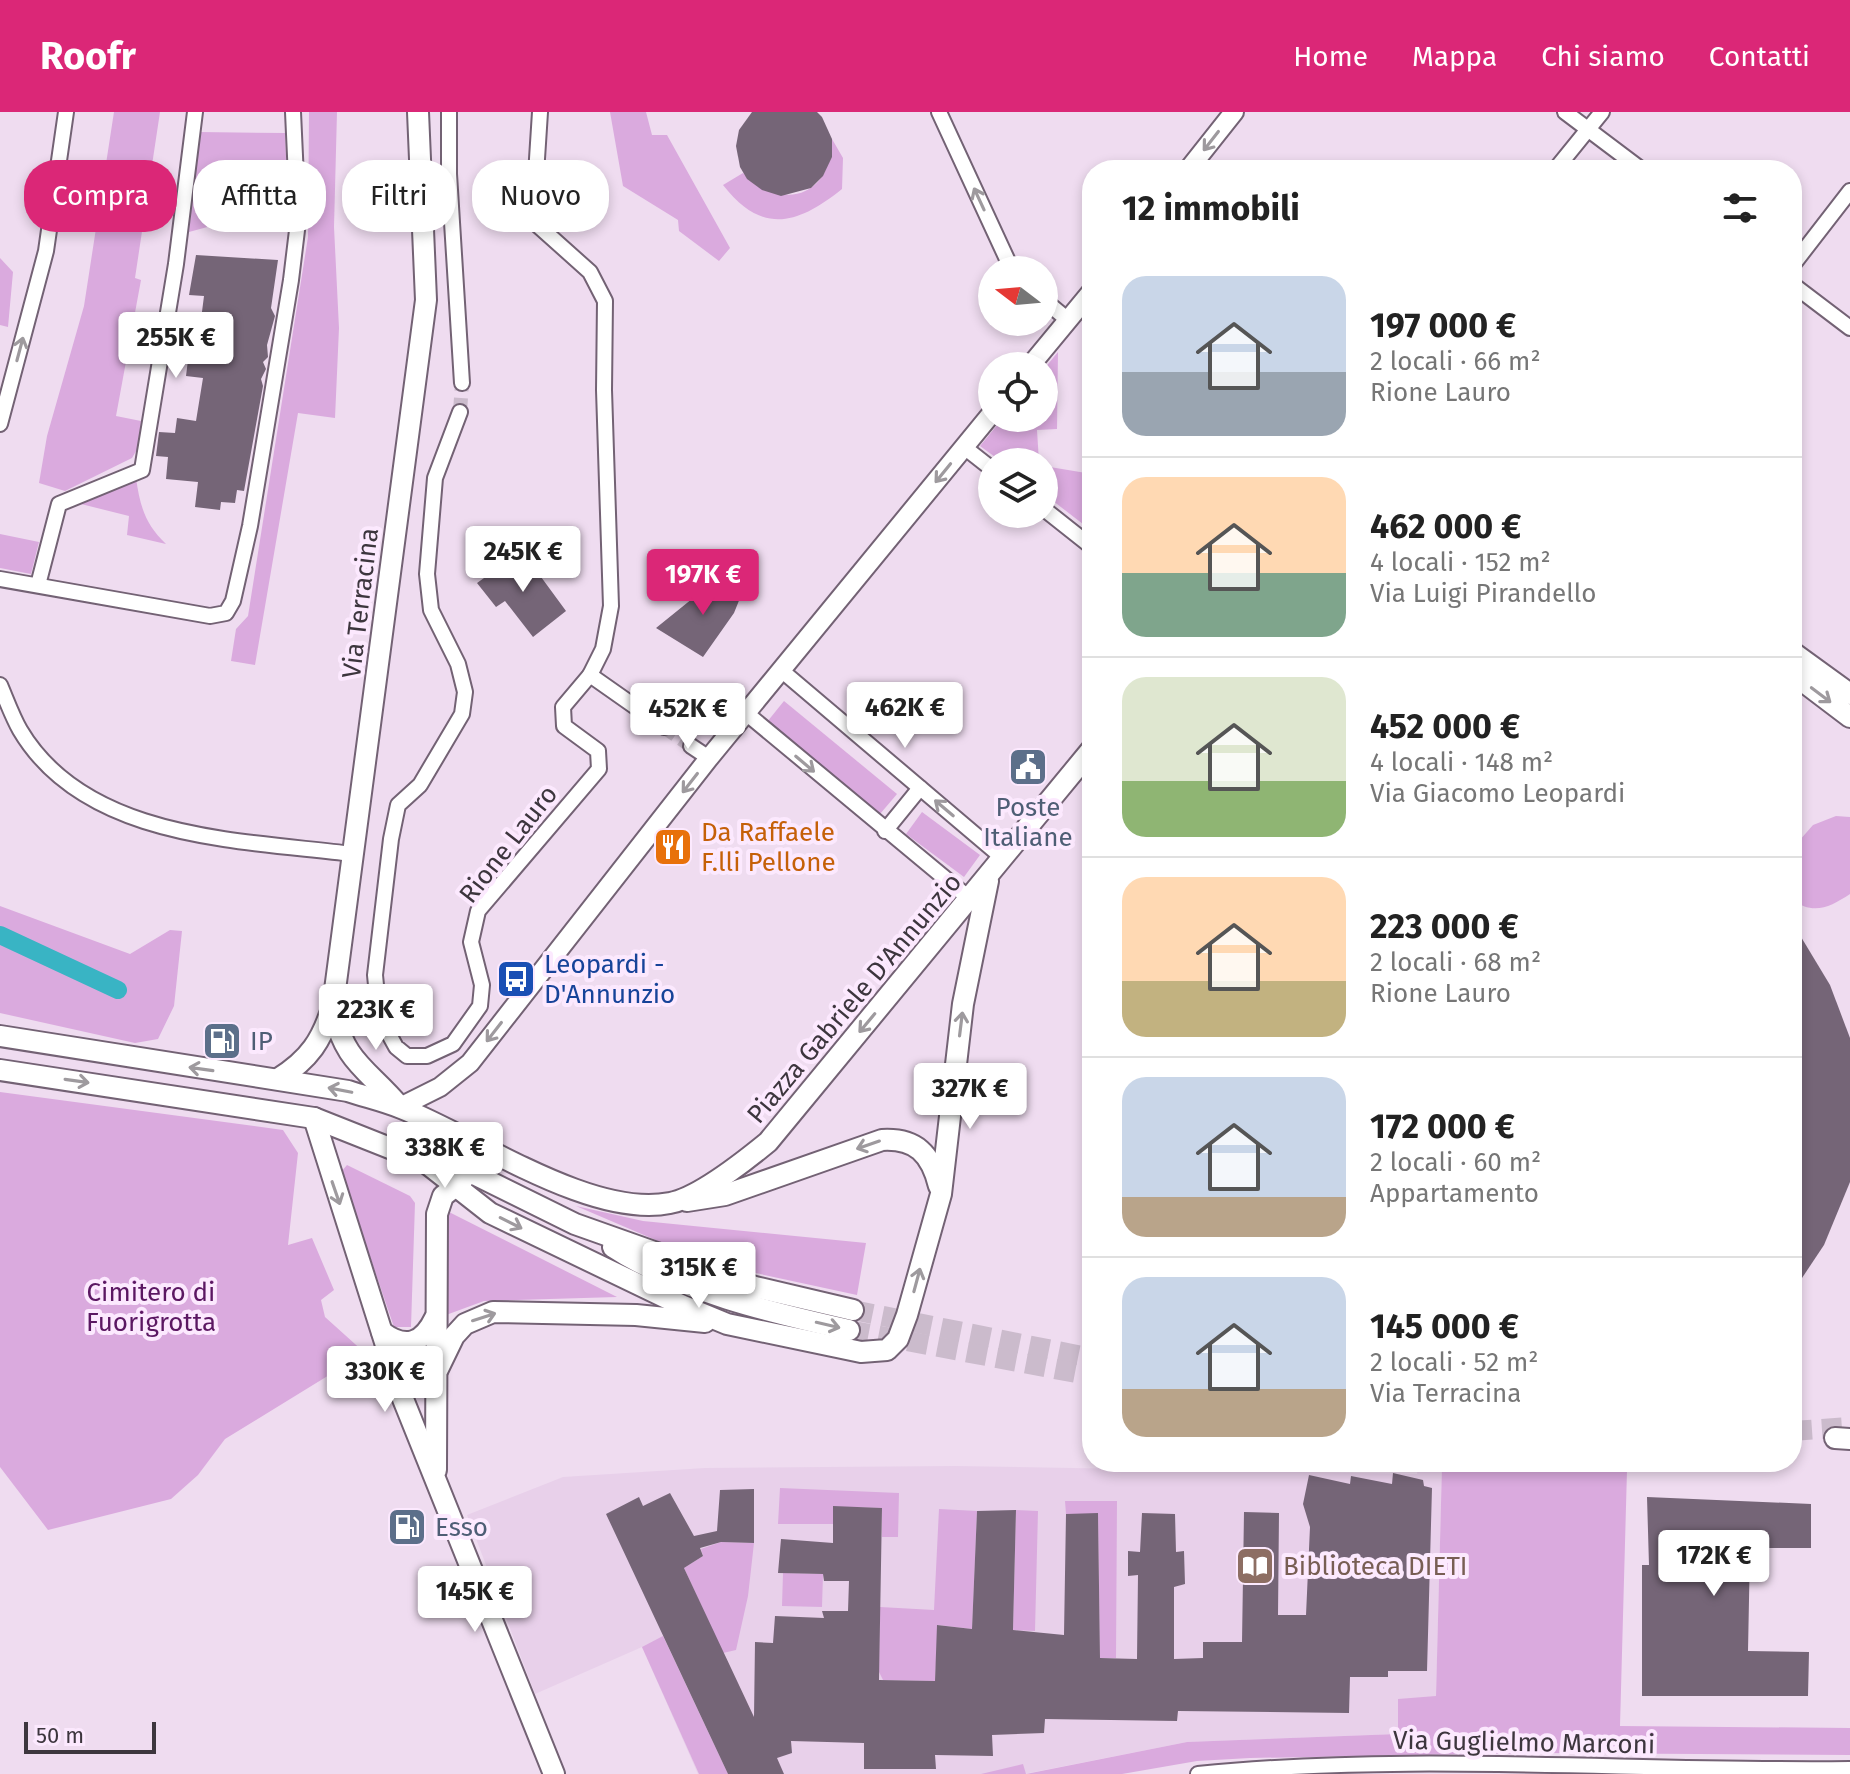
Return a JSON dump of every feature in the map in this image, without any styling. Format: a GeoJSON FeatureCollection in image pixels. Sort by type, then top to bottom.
{"type":"FeatureCollection","features":[{"type":"Feature","properties":{"kind":"main road","name":"Via Terracina"},"geometry":{"type":"LineString","coordinates":[[278,1079],[313,1052],[323,1036],[333,1005],[426,300],[418,112]]}},
{"type":"Feature","properties":{"kind":"main road"},"geometry":{"type":"LineString","coordinates":[[1802,658],[1847,686]]}},
{"type":"Feature","properties":{"kind":"main road"},"geometry":{"type":"LineString","coordinates":[[1802,681],[1850,717]]}},
{"type":"Feature","properties":{"kind":"main road"},"geometry":{"type":"LineString","coordinates":[[989,877],[1082,762]]}},
{"type":"Feature","properties":{"kind":"main road","name":"Piazza Gabriele D'Annunzio"},"geometry":{"type":"LineString","coordinates":[[671,1203],[735,1170],[768,1142],[989,877]]}},
{"type":"Feature","properties":{"kind":"main road","name":"Piazza Gabriele D'Annunzio"},"geometry":{"type":"LineString","coordinates":[[727,1324],[861,1352],[887,1350],[898,1339],[941,1194],[963,1004],[989,877]]}},
{"type":"Feature","properties":{"kind":"main road"},"geometry":{"type":"LineString","coordinates":[[333,1005],[340,1041],[349,1055],[400,1107]]}},
{"type":"Feature","properties":{"kind":"main road"},"geometry":{"type":"LineString","coordinates":[[0,1036],[348,1091],[400,1107],[558,1182],[603,1199],[671,1203],[725,1195],[882,1140],[894,1139],[908,1141],[928,1155],[941,1194]]}},
{"type":"Feature","properties":{"kind":"main road"},"geometry":{"type":"LineString","coordinates":[[0,1070],[314,1118],[425,1162],[476,1175],[575,1224],[851,1320]]}},
{"type":"Feature","properties":{"kind":"main road"},"geometry":{"type":"LineString","coordinates":[[314,1118],[403,1399],[554,1774]]}},
{"type":"Feature","properties":{"kind":"main road"},"geometry":{"type":"LineString","coordinates":[[425,1162],[490,1213],[652,1293],[727,1324]]}},
{"type":"Feature","properties":{"kind":"main road"},"geometry":{"type":"LineString","coordinates":[[437,1478],[437,1214],[443,1196],[452,1186],[476,1175]]}},
{"type":"Feature","properties":{"kind":"main road"},"geometry":{"type":"LineString","coordinates":[[436,1373],[454,1336],[477,1317],[493,1312],[636,1315],[727,1324]]}},
{"type":"Feature","properties":{"kind":"main road"},"geometry":{"type":"LineString","coordinates":[[382,1332],[400,1342],[415,1342],[423,1338],[436,1316]]}},
{"type":"Feature","properties":{"kind":"street"},"geometry":{"type":"LineString","coordinates":[[0,424],[46,251],[66,112]]}},
{"type":"Feature","properties":{"kind":"street"},"geometry":{"type":"LineString","coordinates":[[38,585],[59,504],[142,470],[176,264],[195,112]]}},
{"type":"Feature","properties":{"kind":"street"},"geometry":{"type":"LineString","coordinates":[[0,579],[210,616],[226,613],[233,601],[253,510],[293,265],[298,222],[293,112]]}},
{"type":"Feature","properties":{"kind":"street"},"geometry":{"type":"LineString","coordinates":[[449,112],[449,174],[462,383]]}},
{"type":"Feature","properties":{"kind":"street","name":"Rione Lauro"},"geometry":{"type":"LineString","coordinates":[[460,412],[435,478],[429,545],[431,610],[458,664],[465,692],[462,714],[420,785],[398,805],[375,975],[378,1006],[385,1027],[396,1047],[407,1056],[427,1056],[453,1044],[480,1006],[482,985],[471,942],[478,911],[599,769],[598,751],[564,726],[563,707],[590,675],[603,649],[611,606],[604,390],[605,301],[590,272],[533,221],[540,112]]}},
{"type":"Feature","properties":{"kind":"street"},"geometry":{"type":"LineString","coordinates":[[939,112],[1006,256]]}},
{"type":"Feature","properties":{"kind":"street"},"geometry":{"type":"LineString","coordinates":[[1196,160],[1234,112]]}},
{"type":"Feature","properties":{"kind":"street"},"geometry":{"type":"LineString","coordinates":[[1565,112],[1629,160]]}},
{"type":"Feature","properties":{"kind":"street"},"geometry":{"type":"LineString","coordinates":[[1563,160],[1602,112]]}},
{"type":"Feature","properties":{"kind":"street"},"geometry":{"type":"LineString","coordinates":[[1802,253],[1850,191]]}},
{"type":"Feature","properties":{"kind":"street"},"geometry":{"type":"LineString","coordinates":[[1802,292],[1850,328]]}},
{"type":"Feature","properties":{"kind":"street"},"geometry":{"type":"LineString","coordinates":[[1042,352],[1082,303]]}},
{"type":"Feature","properties":{"kind":"street"},"geometry":{"type":"LineString","coordinates":[[1058,312],[1068,320]]}},
{"type":"Feature","properties":{"kind":"street"},"geometry":{"type":"LineString","coordinates":[[400,1107],[440,1087],[470,1063],[709,758],[978,430]]}},
{"type":"Feature","properties":{"kind":"street"},"geometry":{"type":"LineString","coordinates":[[964,447],[978,458]]}},
{"type":"Feature","properties":{"kind":"street"},"geometry":{"type":"LineString","coordinates":[[1058,520],[1082,539]]}},
{"type":"Feature","properties":{"kind":"street"},"geometry":{"type":"LineString","coordinates":[[781,670],[1004,859]]}},
{"type":"Feature","properties":{"kind":"street"},"geometry":{"type":"LineString","coordinates":[[590,675],[664,727]]}},
{"type":"Feature","properties":{"kind":"street"},"geometry":{"type":"LineString","coordinates":[[0,685],[20,730],[41,758],[76,790],[121,813],[166,828],[352,854]]}},
{"type":"Feature","properties":{"kind":"street"},"geometry":{"type":"LineString","coordinates":[[746,713],[970,899]]}},
{"type":"Feature","properties":{"kind":"street"},"geometry":{"type":"LineString","coordinates":[[691,746],[709,758]]}},
{"type":"Feature","properties":{"kind":"street"},"geometry":{"type":"LineString","coordinates":[[885,831],[920,788]]}},
{"type":"Feature","properties":{"kind":"street","name":"Via Guglielmo Marconi"},"geometry":{"type":"LineString","coordinates":[[1198,1774],[1267,1767],[1458,1762],[1850,1769]]}},
{"type":"Feature","properties":{"kind":"shaded area"},"geometry":{"type":"Polygon","coordinates":[[[955,1466],[1082,1468],[1082,1472],[1442,1472],[1436,1697],[1398,1734],[1187,1742],[1024,1774],[698,1774],[642,1647],[535,1694],[467,1515],[563,1477],[705,1468],[955,1466]]]}},
{"type":"Feature","properties":{"kind":"green space"},"geometry":{"type":"Polygon","coordinates":[[[114,112],[160,112],[153,160],[107,160],[114,112]]]}},
{"type":"Feature","properties":{"kind":"green space"},"geometry":{"type":"Polygon","coordinates":[[[309,112],[337,112],[334,227],[339,328],[335,418],[298,413],[255,665],[231,661],[236,629],[248,616],[308,232],[326,232],[326,160],[309,160],[309,112]]]}},
{"type":"Feature","properties":{"kind":"green space"},"geometry":{"type":"Polygon","coordinates":[[[610,112],[646,112],[652,135],[667,135],[730,248],[719,261],[679,231],[678,220],[623,186],[610,112]]]}},
{"type":"Feature","properties":{"kind":"green space"},"geometry":{"type":"Polygon","coordinates":[[[199,132],[285,133],[286,160],[196,160],[199,132]]]}},
{"type":"Feature","properties":{"kind":"green space"},"geometry":{"type":"Polygon","coordinates":[[[832,139],[843,158],[842,189],[810,211],[795,217],[766,218],[737,201],[723,185],[743,173],[774,192],[788,195],[802,192],[814,186],[823,174],[830,159],[832,139]]]}},
{"type":"Feature","properties":{"kind":"green space"},"geometry":{"type":"Polygon","coordinates":[[[193,192],[193,231],[189,232],[193,192]]]}},
{"type":"Feature","properties":{"kind":"green space"},"geometry":{"type":"Polygon","coordinates":[[[95,232],[142,232],[135,278],[141,280],[116,416],[141,421],[139,446],[132,458],[65,491],[39,483],[47,436],[84,306],[95,232]]]}},
{"type":"Feature","properties":{"kind":"green space"},"geometry":{"type":"Polygon","coordinates":[[[0,258],[13,272],[8,327],[0,325],[0,258]]]}},
{"type":"Feature","properties":{"kind":"green space"},"geometry":{"type":"Polygon","coordinates":[[[992,432],[1037,432],[1038,448],[980,446],[992,432]]]}},
{"type":"Feature","properties":{"kind":"green space"},"geometry":{"type":"Polygon","coordinates":[[[1058,468],[1082,472],[1082,523],[1058,505],[1058,468]]]}},
{"type":"Feature","properties":{"kind":"green space"},"geometry":{"type":"Polygon","coordinates":[[[136,478],[145,514],[166,544],[127,535],[129,516],[81,504],[136,478]]]}},
{"type":"Feature","properties":{"kind":"green space"},"geometry":{"type":"Polygon","coordinates":[[[0,534],[39,542],[31,574],[0,568],[0,534]]]}},
{"type":"Feature","properties":{"kind":"green space"},"geometry":{"type":"Polygon","coordinates":[[[784,701],[897,794],[880,814],[767,722],[784,701]]]}},
{"type":"Feature","properties":{"kind":"green space"},"geometry":{"type":"Polygon","coordinates":[[[922,812],[980,855],[964,877],[906,834],[922,812]]]}},
{"type":"Feature","properties":{"kind":"green space"},"geometry":{"type":"Polygon","coordinates":[[[1836,816],[1850,817],[1850,894],[1821,908],[1802,905],[1802,838],[1813,825],[1836,816]]]}},
{"type":"Feature","properties":{"kind":"green space"},"geometry":{"type":"Polygon","coordinates":[[[0,906],[130,954],[170,930],[182,931],[174,1006],[158,1039],[135,1043],[0,1013],[0,906]]]}},
{"type":"Feature","properties":{"kind":"green space","name":"Cimitero di Fuorigrotta"},"geometry":{"type":"Polygon","coordinates":[[[0,1092],[283,1130],[298,1153],[288,1245],[312,1238],[334,1290],[321,1300],[325,1317],[365,1353],[225,1439],[198,1475],[171,1499],[48,1530],[0,1467],[0,1092]]]}},
{"type":"Feature","properties":{"kind":"green space"},"geometry":{"type":"Polygon","coordinates":[[[347,1165],[410,1196],[415,1203],[411,1327],[394,1327],[341,1172],[347,1165]]]}},
{"type":"Feature","properties":{"kind":"green space"},"geometry":{"type":"Polygon","coordinates":[[[576,1206],[643,1221],[866,1243],[857,1295],[728,1267],[679,1250],[576,1206]]]}},
{"type":"Feature","properties":{"kind":"green space"},"geometry":{"type":"Polygon","coordinates":[[[449,1212],[617,1297],[484,1301],[446,1315],[449,1212]]]}},
{"type":"Feature","properties":{"kind":"green space"},"geometry":{"type":"Polygon","coordinates":[[[1442,1472],[1627,1472],[1620,1726],[1850,1728],[1850,1755],[1537,1753],[1250,1758],[1197,1761],[1122,1774],[1026,1774],[1187,1742],[1398,1734],[1398,1699],[1436,1696],[1442,1472]]]}},
{"type":"Feature","properties":{"kind":"green space"},"geometry":{"type":"Polygon","coordinates":[[[780,1488],[899,1493],[898,1537],[882,1537],[882,1508],[834,1507],[833,1524],[778,1524],[780,1488]]]}},
{"type":"Feature","properties":{"kind":"green space"},"geometry":{"type":"Polygon","coordinates":[[[1065,1501],[1117,1501],[1116,1658],[1100,1658],[1098,1514],[1066,1514],[1065,1501]]]}},
{"type":"Feature","properties":{"kind":"green space"},"geometry":{"type":"Polygon","coordinates":[[[939,1509],[977,1511],[972,1629],[938,1625],[935,1681],[883,1680],[879,1672],[880,1607],[934,1610],[939,1509]]]}},
{"type":"Feature","properties":{"kind":"green space"},"geometry":{"type":"Polygon","coordinates":[[[1016,1510],[1038,1511],[1035,1631],[1013,1630],[1016,1510]]]}},
{"type":"Feature","properties":{"kind":"green space"},"geometry":{"type":"Polygon","coordinates":[[[721,1542],[754,1543],[748,1596],[736,1650],[723,1653],[684,1568],[703,1556],[701,1549],[721,1542]]]}},
{"type":"Feature","properties":{"kind":"green space"},"geometry":{"type":"Polygon","coordinates":[[[783,1573],[823,1574],[822,1607],[782,1606],[783,1573]]]}},
{"type":"Feature","properties":{"kind":"green space"},"geometry":{"type":"Polygon","coordinates":[[[663,1636],[728,1774],[699,1774],[642,1647],[663,1636]]]}},
{"type":"Feature","properties":{"kind":"green space"},"geometry":{"type":"Polygon","coordinates":[[[1023,1764],[1026,1774],[981,1774],[1023,1764]]]}},
{"type":"Feature","properties":{"kind":"building"},"geometry":{"type":"Polygon","coordinates":[[[752,112],[817,112],[822,117],[832,139],[832,157],[823,176],[811,188],[781,196],[762,190],[747,179],[740,167],[736,146],[739,130],[752,112]]]}},
{"type":"Feature","properties":{"kind":"building"},"geometry":{"type":"Polygon","coordinates":[[[196,255],[278,260],[271,308],[275,316],[267,345],[268,357],[263,362],[266,369],[261,379],[263,386],[244,491],[237,490],[235,503],[221,502],[220,510],[195,507],[198,482],[166,479],[168,457],[156,456],[159,432],[175,433],[177,418],[196,421],[203,378],[186,376],[189,352],[197,351],[204,296],[189,295],[196,255]]]}},
{"type":"Feature","properties":{"kind":"building"},"geometry":{"type":"Polygon","coordinates":[[[522,551],[566,611],[533,637],[505,601],[496,607],[477,583],[522,551]]]}},
{"type":"Feature","properties":{"kind":"building"},"geometry":{"type":"Polygon","coordinates":[[[716,576],[742,593],[734,613],[703,657],[656,628],[716,576]]]}},
{"type":"Feature","properties":{"kind":"building"},"geometry":{"type":"Polygon","coordinates":[[[1802,939],[1830,985],[1850,1038],[1850,1182],[1824,1245],[1802,1278],[1802,939]]]}},
{"type":"Feature","properties":{"kind":"building"},"geometry":{"type":"Polygon","coordinates":[[[1393,1473],[1423,1480],[1424,1486],[1432,1488],[1427,1671],[1388,1671],[1388,1677],[1350,1677],[1349,1713],[1178,1711],[1177,1721],[1045,1719],[1044,1733],[992,1735],[993,1756],[935,1755],[936,1769],[864,1769],[864,1743],[791,1741],[792,1753],[777,1758],[784,1774],[728,1774],[606,1514],[639,1497],[643,1506],[670,1493],[694,1536],[717,1531],[720,1490],[754,1489],[754,1543],[721,1542],[700,1548],[703,1556],[684,1568],[754,1717],[755,1642],[773,1643],[775,1616],[824,1618],[822,1611],[848,1611],[849,1581],[824,1581],[823,1574],[778,1573],[781,1539],[833,1543],[833,1506],[882,1508],[879,1680],[935,1681],[937,1625],[972,1629],[977,1511],[1016,1510],[1013,1630],[1064,1635],[1066,1514],[1098,1513],[1100,1658],[1137,1659],[1138,1575],[1128,1576],[1128,1551],[1140,1552],[1142,1513],[1175,1514],[1176,1552],[1184,1551],[1185,1584],[1174,1587],[1174,1659],[1203,1658],[1203,1642],[1242,1642],[1244,1512],[1279,1513],[1278,1615],[1306,1615],[1310,1527],[1303,1504],[1309,1475],[1350,1484],[1351,1476],[1392,1484],[1393,1473]]]}},
{"type":"Feature","properties":{"kind":"building"},"geometry":{"type":"Polygon","coordinates":[[[1647,1497],[1811,1504],[1811,1548],[1750,1548],[1748,1651],[1809,1652],[1808,1696],[1642,1696],[1642,1565],[1649,1565],[1647,1497]]]}},
{"type":"Feature","properties":{"kind":"waterway"},"geometry":{"type":"LineString","coordinates":[[0,935],[118,990]]}},
{"type":"Feature","properties":{"kind":"tunnel"},"geometry":{"type":"LineString","coordinates":[[460,412],[462,383]]}},
{"type":"Feature","properties":{"kind":"tunnel"},"geometry":{"type":"LineString","coordinates":[[664,727],[691,746]]}},
{"type":"Feature","properties":{"kind":"tunnel"},"geometry":{"type":"LineString","coordinates":[[853,1310],[1082,1356]]}},
{"type":"Feature","properties":{"kind":"tunnel"},"geometry":{"type":"LineString","coordinates":[[849,1330],[1082,1374]]}},
{"type":"Feature","properties":{"kind":"tunnel"},"geometry":{"type":"LineString","coordinates":[[1802,1430],[1850,1427]]}},
{"type":"Feature","properties":{"kind":"place","name":"Poste Italiane"},"geometry":{"type":"Point","coordinates":[1028,767]}},
{"type":"Feature","properties":{"kind":"place","name":"Da Raffaele F.lli Pellone"},"geometry":{"type":"Point","coordinates":[673,847]}},
{"type":"Feature","properties":{"kind":"place","name":"Leopardi - D'Annunzio"},"geometry":{"type":"Point","coordinates":[516,979]}},
{"type":"Feature","properties":{"kind":"place","name":"IP"},"geometry":{"type":"Point","coordinates":[222,1041]}},
{"type":"Feature","properties":{"kind":"place","name":"Esso"},"geometry":{"type":"Point","coordinates":[407,1527]}},
{"type":"Feature","properties":{"kind":"place","name":"Biblioteca DIETI"},"geometry":{"type":"Point","coordinates":[1255,1566]}}]}
